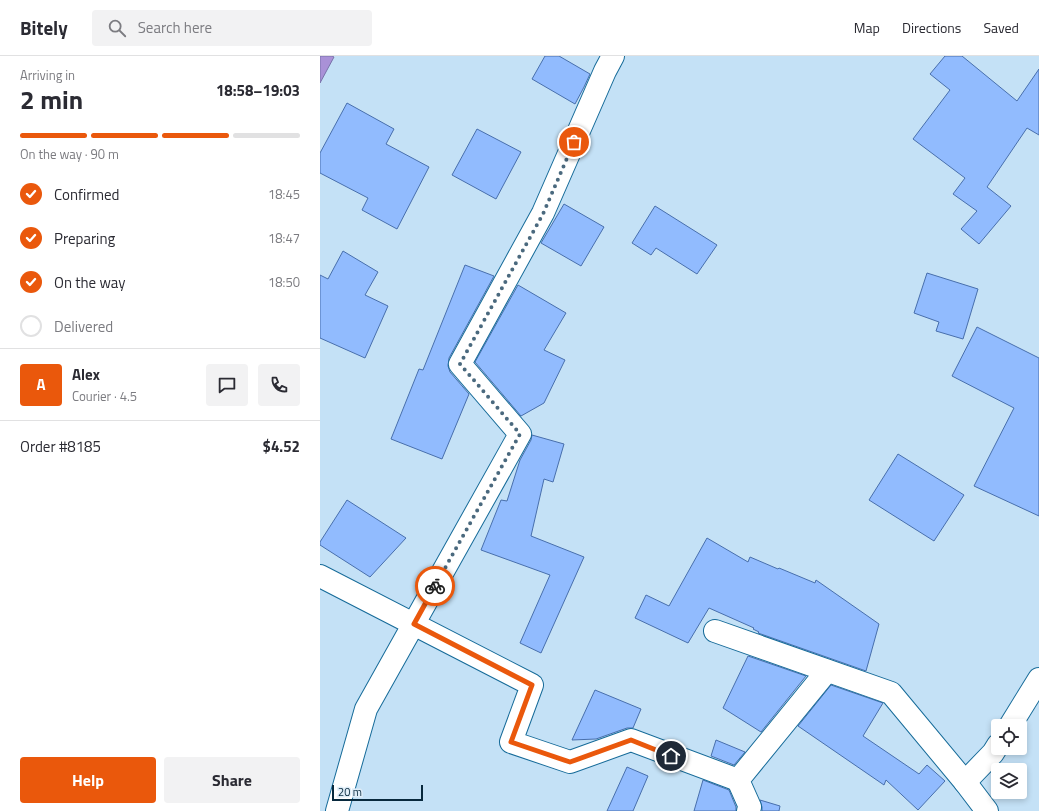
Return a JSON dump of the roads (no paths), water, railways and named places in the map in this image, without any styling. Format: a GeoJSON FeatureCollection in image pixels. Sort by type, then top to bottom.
{"type":"FeatureCollection","features":[{"type":"Feature","properties":{"kind":"street"},"geometry":{"type":"LineString","coordinates":[[337,811],[366,710],[520,434],[460,364],[543,214],[613,56]]}},
{"type":"Feature","properties":{"kind":"street"},"geometry":{"type":"LineString","coordinates":[[320,576],[532,685],[511,742],[570,762],[631,740],[738,780],[750,807],[748,811]]}},
{"type":"Feature","properties":{"kind":"street"},"geometry":{"type":"LineString","coordinates":[[715,631],[891,693],[965,782],[987,811]]}},
{"type":"Feature","properties":{"kind":"street"},"geometry":{"type":"LineString","coordinates":[[738,780],[827,671]]}},
{"type":"Feature","properties":{"kind":"street"},"geometry":{"type":"LineString","coordinates":[[1014,719],[1039,679]]}},
{"type":"Feature","properties":{"kind":"street"},"geometry":{"type":"LineString","coordinates":[[965,782],[991,755]]}}]}
